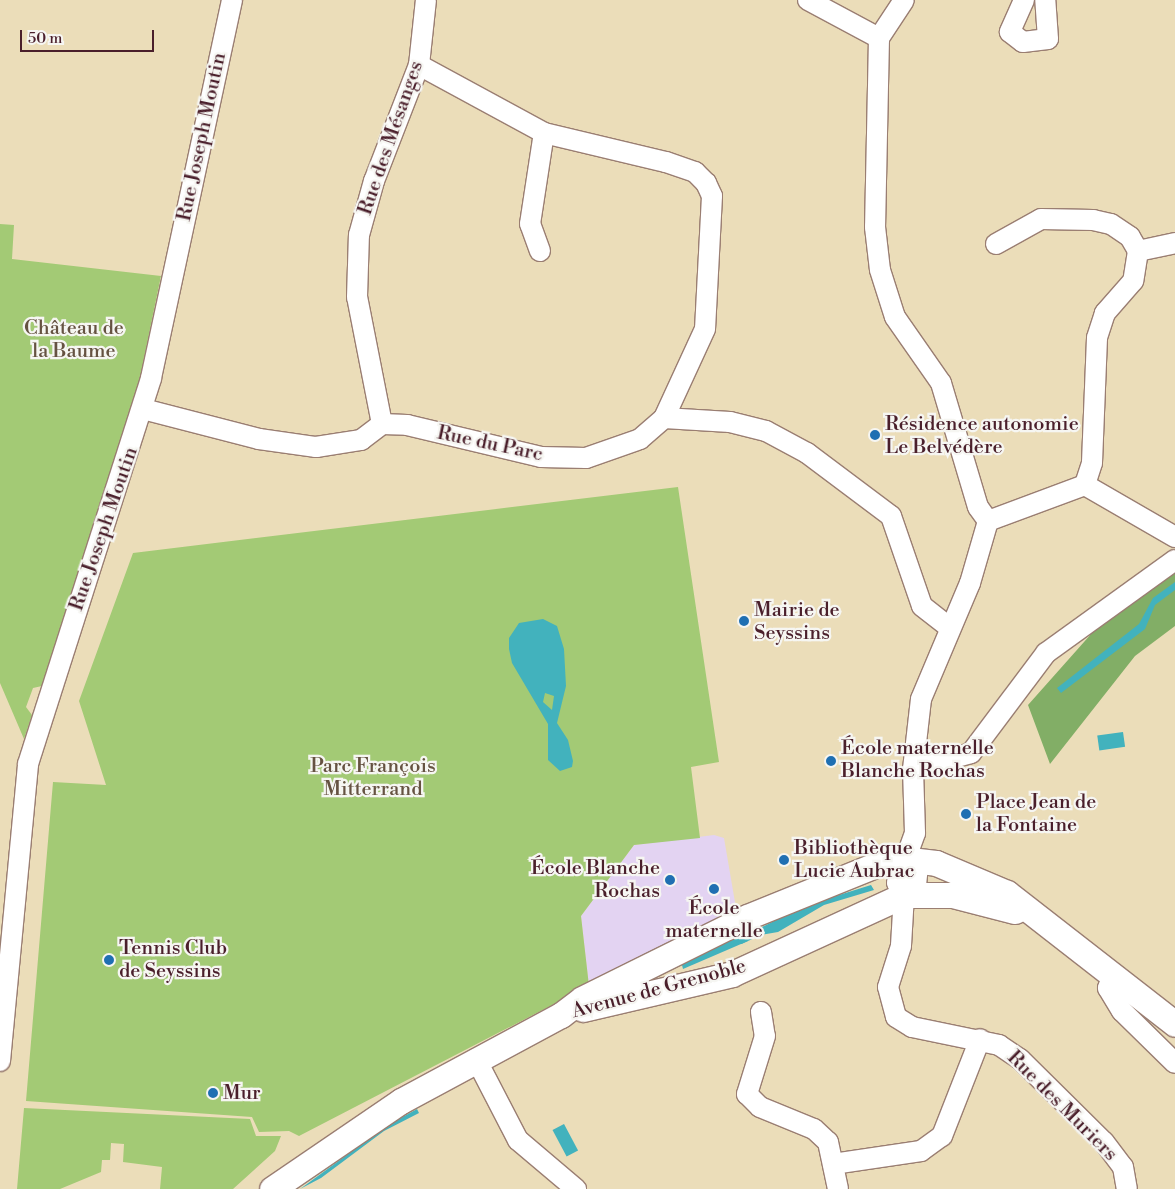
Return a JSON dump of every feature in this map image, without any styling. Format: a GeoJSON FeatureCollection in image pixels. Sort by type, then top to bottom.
{"type":"FeatureCollection","features":[{"type":"Feature","properties":{"kind":"street","name":"Rue Joseph Moutin"},"geometry":{"type":"LineString","coordinates":[[0,1061],[28,764],[143,408],[232,0]]}},
{"type":"Feature","properties":{"kind":"street","name":"Rue des Mésanges"},"geometry":{"type":"LineString","coordinates":[[382,424],[357,297],[359,235],[374,181],[419,65],[426,0]]}},
{"type":"Feature","properties":{"kind":"street"},"geometry":{"type":"LineString","coordinates":[[808,0],[880,38]]}},
{"type":"Feature","properties":{"kind":"street"},"geometry":{"type":"LineString","coordinates":[[904,0],[880,38],[875,227],[880,270],[895,317],[941,383],[978,507],[988,521],[1085,485]]}},
{"type":"Feature","properties":{"kind":"street"},"geometry":{"type":"LineString","coordinates":[[1024,0],[1010,32],[1023,42],[1048,39],[1046,0]]}},
{"type":"Feature","properties":{"kind":"street"},"geometry":{"type":"LineString","coordinates":[[419,65],[544,133],[695,172],[712,196],[705,329],[664,418],[730,422],[766,431],[807,453],[891,516],[922,606],[948,626]]}},
{"type":"Feature","properties":{"kind":"street"},"geometry":{"type":"LineString","coordinates":[[540,251],[530,224],[544,133]]}},
{"type":"Feature","properties":{"kind":"street"},"geometry":{"type":"LineString","coordinates":[[996,244],[1041,219],[1093,220],[1111,224],[1130,237],[1138,251],[1133,281],[1105,313],[1097,338],[1092,463],[1085,485]]}},
{"type":"Feature","properties":{"kind":"street"},"geometry":{"type":"LineString","coordinates":[[1138,251],[1175,243]]}},
{"type":"Feature","properties":{"kind":"street"},"geometry":{"type":"LineString","coordinates":[[143,408],[259,439],[316,447],[361,440],[382,424]]}},
{"type":"Feature","properties":{"kind":"street","name":"Rue du Parc"},"geometry":{"type":"LineString","coordinates":[[382,424],[407,425],[509,453],[586,458],[640,439],[664,418]]}},
{"type":"Feature","properties":{"kind":"street"},"geometry":{"type":"LineString","coordinates":[[1085,485],[1175,537]]}},
{"type":"Feature","properties":{"kind":"street","name":"Rue des Muriers"},"geometry":{"type":"LineString","coordinates":[[988,521],[970,584],[948,626],[921,699],[913,769],[915,834],[910,857],[899,869],[897,883],[904,895],[901,946],[888,987],[896,1016],[912,1027],[980,1039],[1020,1059],[1104,1142],[1123,1167],[1127,1189]]}},
{"type":"Feature","properties":{"kind":"street"},"geometry":{"type":"LineString","coordinates":[[913,769],[971,753],[1046,653],[1175,560]]}},
{"type":"Feature","properties":{"kind":"street","name":"Avenue de Grenoble"},"geometry":{"type":"LineString","coordinates":[[272,1189],[393,1106],[476,1059],[561,1015],[582,999],[747,917],[893,858],[910,857],[1007,893],[1112,978],[1175,1024]]}},
{"type":"Feature","properties":{"kind":"street","name":"Avenue de Grenoble"},"geometry":{"type":"LineString","coordinates":[[561,1015],[732,974],[904,895],[928,892],[976,899],[1039,917]]}},
{"type":"Feature","properties":{"kind":"street"},"geometry":{"type":"LineString","coordinates":[[1112,978],[1108,988],[1122,1011],[1175,1063]]}},
{"type":"Feature","properties":{"kind":"street"},"geometry":{"type":"LineString","coordinates":[[761,1012],[765,1036],[747,1094],[760,1107],[814,1129],[828,1142],[838,1189]]}},
{"type":"Feature","properties":{"kind":"street","name":"Rue des Muriers"},"geometry":{"type":"LineString","coordinates":[[833,1164],[921,1151],[942,1136],[980,1039]]}},
{"type":"Feature","properties":{"kind":"street"},"geometry":{"type":"LineString","coordinates":[[476,1059],[518,1140],[576,1189]]}},
{"type":"Feature","properties":{"kind":"shaded area","name":"École Blanche Rochas"},"geometry":{"type":"Polygon","coordinates":[[[714,835],[724,838],[737,914],[589,986],[581,916],[634,845],[714,835]]]}},
{"type":"Feature","properties":{"kind":"green space","name":"Château de la Baume"},"geometry":{"type":"Polygon","coordinates":[[[0,224],[14,225],[12,259],[161,276],[137,392],[42,686],[33,688],[26,707],[32,715],[24,739],[0,683],[0,224]]]}},
{"type":"Feature","properties":{"kind":"green space","name":"Parc François Mitterrand"},"geometry":{"type":"Polygon","coordinates":[[[678,487],[719,762],[691,767],[700,838],[634,845],[581,916],[589,986],[299,1136],[289,1131],[259,1132],[252,1117],[26,1101],[53,782],[106,785],[79,701],[133,553],[678,487]]]}},
{"type":"Feature","properties":{"kind":"green space"},"geometry":{"type":"Polygon","coordinates":[[[1175,570],[1175,626],[1135,656],[1050,764],[1028,705],[1108,615],[1175,570]]]}},
{"type":"Feature","properties":{"kind":"green space"},"geometry":{"type":"Polygon","coordinates":[[[24,1108],[250,1119],[256,1136],[281,1136],[275,1151],[233,1189],[160,1189],[162,1167],[123,1162],[124,1144],[111,1143],[110,1160],[102,1160],[101,1172],[60,1189],[17,1189],[24,1108]]]}},
{"type":"Feature","properties":{"kind":"water"},"geometry":{"type":"Polygon","coordinates":[[[1175,582],[1175,590],[1155,605],[1145,629],[1061,693],[1057,688],[1139,624],[1153,598],[1175,582]]]}},
{"type":"Feature","properties":{"kind":"water"},"geometry":{"type":"Polygon","coordinates":[[[543,619],[557,626],[564,649],[566,686],[557,723],[568,740],[573,761],[572,767],[560,771],[548,760],[548,724],[512,663],[509,638],[519,623],[543,619]],[[545,693],[543,702],[552,710],[554,696],[545,693]]]}},
{"type":"Feature","properties":{"kind":"water"},"geometry":{"type":"Polygon","coordinates":[[[1123,732],[1125,747],[1099,750],[1097,736],[1123,732]]]}},
{"type":"Feature","properties":{"kind":"water"},"geometry":{"type":"Polygon","coordinates":[[[871,885],[874,890],[824,905],[778,932],[761,935],[758,929],[807,905],[871,885]]]}},
{"type":"Feature","properties":{"kind":"water"},"geometry":{"type":"Polygon","coordinates":[[[747,934],[748,941],[683,969],[682,965],[706,951],[747,934]]]}},
{"type":"Feature","properties":{"kind":"water"},"geometry":{"type":"Polygon","coordinates":[[[417,1109],[419,1113],[384,1131],[321,1178],[300,1189],[388,1125],[417,1109]]]}},
{"type":"Feature","properties":{"kind":"water"},"geometry":{"type":"Polygon","coordinates":[[[564,1124],[578,1150],[567,1157],[553,1130],[564,1124]]]}},
{"type":"Feature","properties":{"kind":"waterway"},"geometry":{"type":"LineString","coordinates":[[741,941],[767,929]]}},
{"type":"Feature","properties":{"kind":"place","name":"Résidence autonomie Le Belvédère"},"geometry":{"type":"Point","coordinates":[875,435]}},
{"type":"Feature","properties":{"kind":"place","name":"Mairie de Seyssins"},"geometry":{"type":"Point","coordinates":[744,621]}},
{"type":"Feature","properties":{"kind":"place","name":"École maternelle Blanche Rochas"},"geometry":{"type":"Point","coordinates":[831,761]}},
{"type":"Feature","properties":{"kind":"place","name":"Place Jean de la Fontaine"},"geometry":{"type":"Point","coordinates":[966,814]}},
{"type":"Feature","properties":{"kind":"place","name":"Bibliothèque Lucie Aubrac"},"geometry":{"type":"Point","coordinates":[784,860]}},
{"type":"Feature","properties":{"kind":"place","name":"École Blanche Rochas"},"geometry":{"type":"Point","coordinates":[670,880]}},
{"type":"Feature","properties":{"kind":"place","name":"École maternelle"},"geometry":{"type":"Point","coordinates":[714,889]}},
{"type":"Feature","properties":{"kind":"place","name":"Tennis Club de Seyssins"},"geometry":{"type":"Point","coordinates":[109,960]}},
{"type":"Feature","properties":{"kind":"place","name":"Mur"},"geometry":{"type":"Point","coordinates":[213,1093]}}]}
